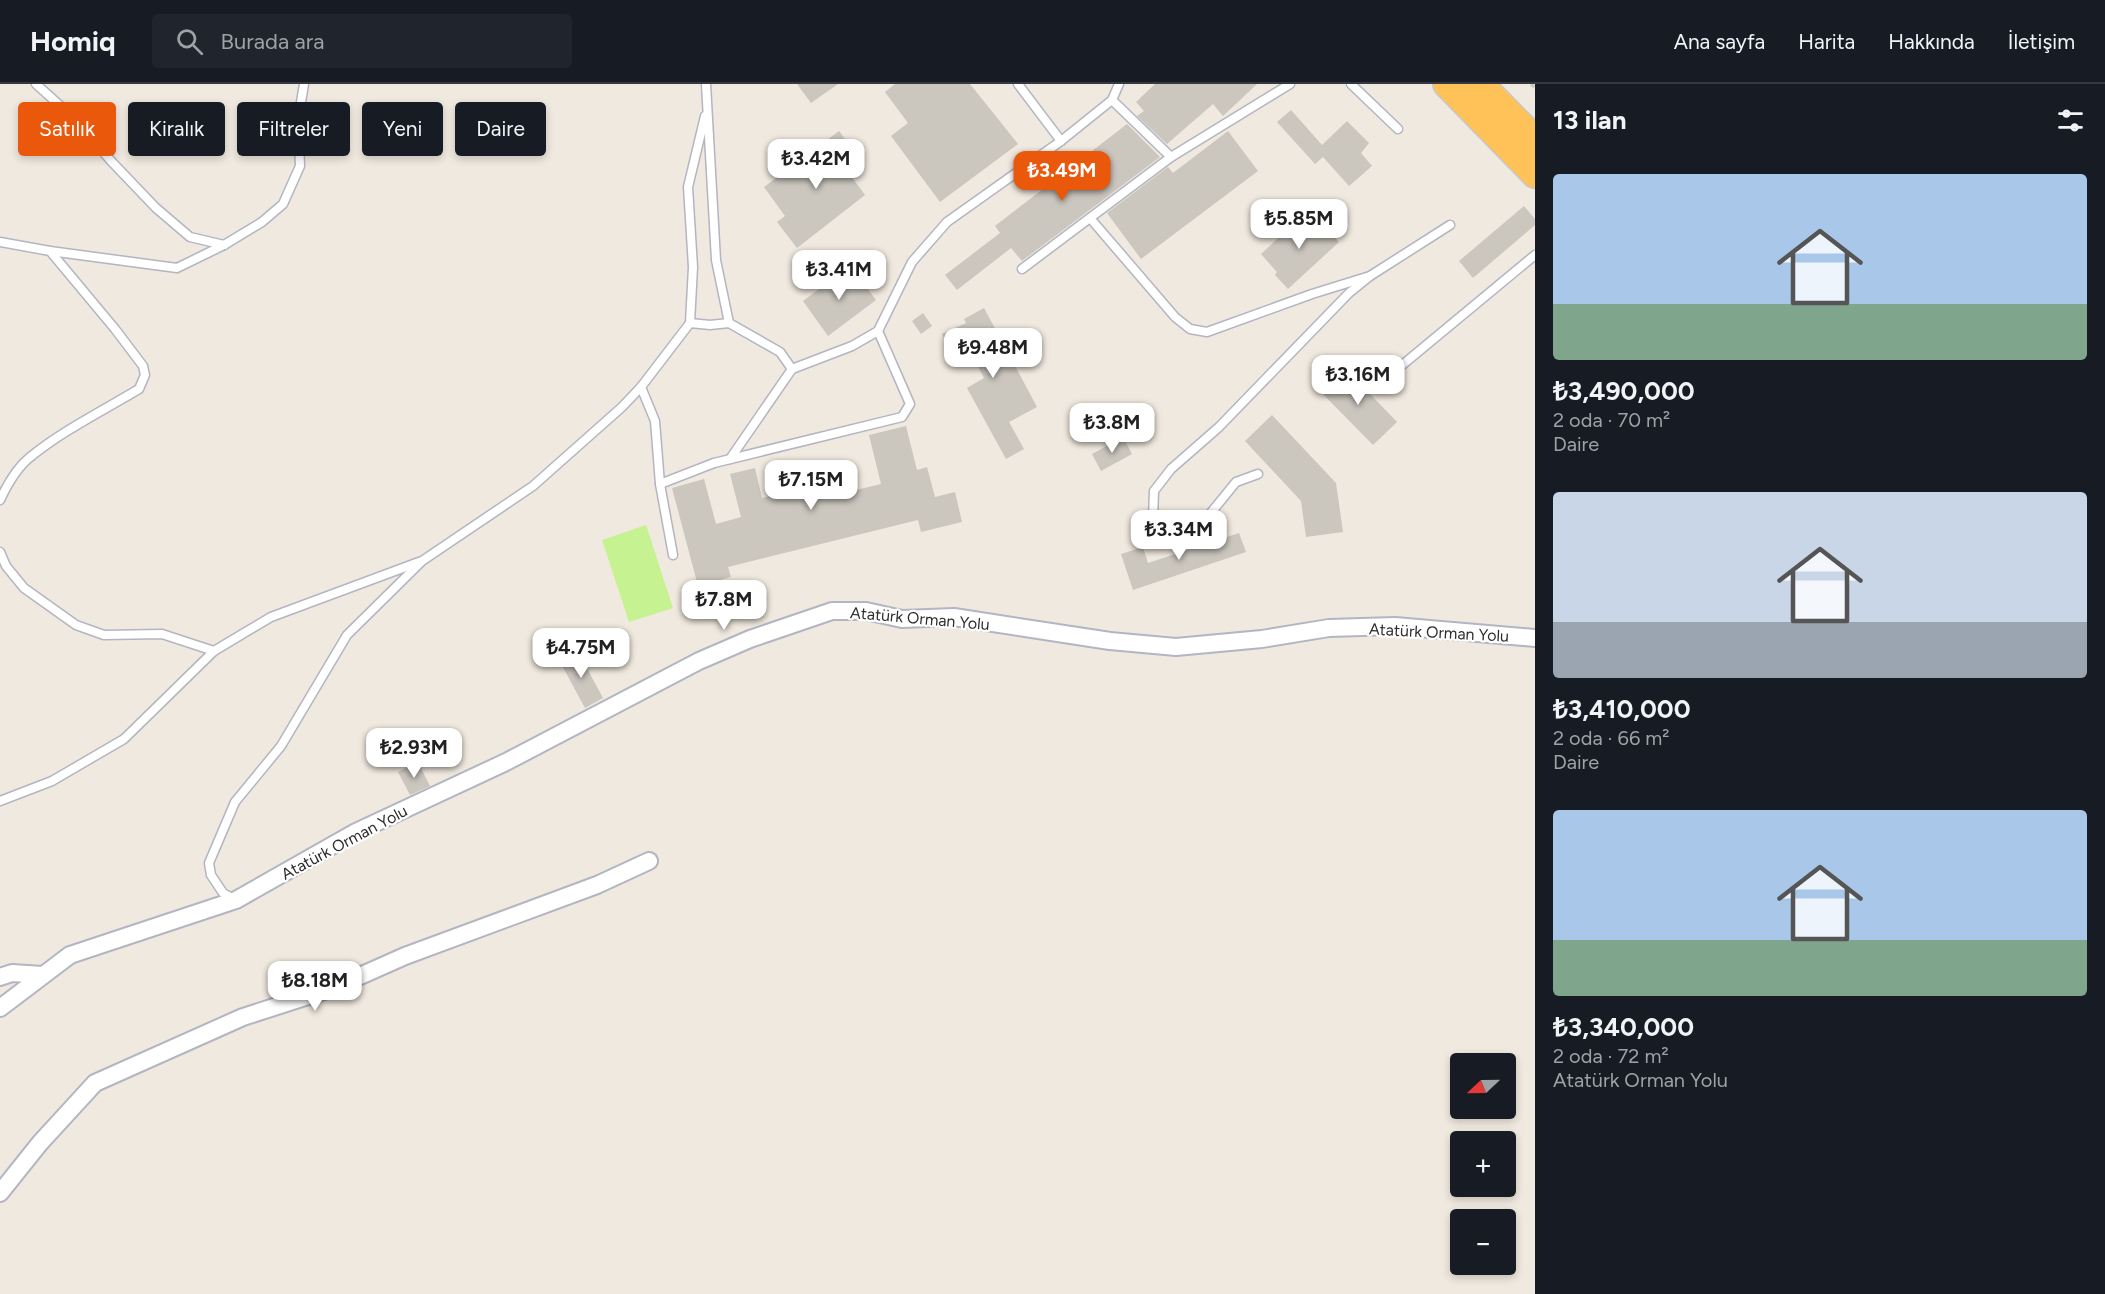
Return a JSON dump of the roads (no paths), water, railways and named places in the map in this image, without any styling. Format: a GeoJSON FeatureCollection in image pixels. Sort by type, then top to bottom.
{"type":"FeatureCollection","features":[{"type":"Feature","properties":{"kind":"highway"},"geometry":{"type":"LineString","coordinates":[[1447,84],[1535,174]]}},
{"type":"Feature","properties":{"kind":"highway"},"geometry":{"type":"LineString","coordinates":[[1479,84],[1535,140]]}},
{"type":"Feature","properties":{"kind":"street","name":"Atatürk Orman Yolu"},"geometry":{"type":"LineString","coordinates":[[0,1008],[70,955],[236,900],[356,832],[506,762],[699,661],[750,639],[832,611],[866,611],[902,619],[954,617],[1110,641],[1176,647],[1262,639],[1329,628],[1395,626],[1535,638]]}},
{"type":"Feature","properties":{"kind":"street"},"geometry":{"type":"LineString","coordinates":[[0,1193],[40,1143],[94,1083],[243,1017],[333,988],[405,956],[597,885],[649,861]]}},
{"type":"Feature","properties":{"kind":"street"},"geometry":{"type":"LineString","coordinates":[[0,977],[12,973],[43,975]]}},
{"type":"Feature","properties":{"kind":"lane"},"geometry":{"type":"LineString","coordinates":[[36,84],[76,120],[156,208],[190,237],[224,245]]}},
{"type":"Feature","properties":{"kind":"lane"},"geometry":{"type":"LineString","coordinates":[[0,242],[177,268],[224,245],[262,222],[284,204],[300,166],[298,120],[304,84]]}},
{"type":"Feature","properties":{"kind":"lane"},"geometry":{"type":"LineString","coordinates":[[706,84],[716,260],[729,323]]}},
{"type":"Feature","properties":{"kind":"lane"},"geometry":{"type":"LineString","coordinates":[[1018,84],[1061,141]]}},
{"type":"Feature","properties":{"kind":"lane"},"geometry":{"type":"LineString","coordinates":[[730,459],[792,369],[852,346],[878,331],[912,262],[947,222],[1061,141],[1112,100],[1119,84]]}},
{"type":"Feature","properties":{"kind":"lane"},"geometry":{"type":"LineString","coordinates":[[1022,269],[1171,157],[1290,84]]}},
{"type":"Feature","properties":{"kind":"lane"},"geometry":{"type":"LineString","coordinates":[[1351,84],[1398,129]]}},
{"type":"Feature","properties":{"kind":"lane"},"geometry":{"type":"LineString","coordinates":[[1112,100],[1171,157]]}},
{"type":"Feature","properties":{"kind":"lane"},"geometry":{"type":"LineString","coordinates":[[236,900],[223,893],[210,875],[209,863],[235,802],[282,746],[347,635],[422,561],[533,486],[622,407],[641,387],[690,323],[693,267],[688,187],[707,106]]}},
{"type":"Feature","properties":{"kind":"lane"},"geometry":{"type":"LineString","coordinates":[[1090,218],[1175,317],[1190,329],[1207,332],[1312,294],[1370,276]]}},
{"type":"Feature","properties":{"kind":"lane"},"geometry":{"type":"LineString","coordinates":[[1258,474],[1236,482],[1201,525],[1184,538],[1159,533],[1153,519],[1154,491],[1171,468],[1219,427],[1349,293],[1370,276],[1450,225]]}},
{"type":"Feature","properties":{"kind":"lane"},"geometry":{"type":"LineString","coordinates":[[0,500],[7,486],[27,459],[139,389],[145,375],[143,366],[115,329],[50,251]]}},
{"type":"Feature","properties":{"kind":"lane"},"geometry":{"type":"LineString","coordinates":[[1395,371],[1535,255]]}},
{"type":"Feature","properties":{"kind":"lane"},"geometry":{"type":"LineString","coordinates":[[690,323],[710,325],[729,323],[780,352],[792,369]]}},
{"type":"Feature","properties":{"kind":"lane"},"geometry":{"type":"LineString","coordinates":[[660,484],[714,463],[902,417],[910,404],[878,331]]}},
{"type":"Feature","properties":{"kind":"lane"},"geometry":{"type":"LineString","coordinates":[[641,387],[655,421],[660,484],[674,555]]}},
{"type":"Feature","properties":{"kind":"lane"},"geometry":{"type":"LineString","coordinates":[[0,552],[6,566],[24,588],[76,625],[104,635],[162,634],[214,651]]}},
{"type":"Feature","properties":{"kind":"lane"},"geometry":{"type":"LineString","coordinates":[[0,801],[52,781],[124,739],[214,651],[271,617],[422,561]]}}]}
